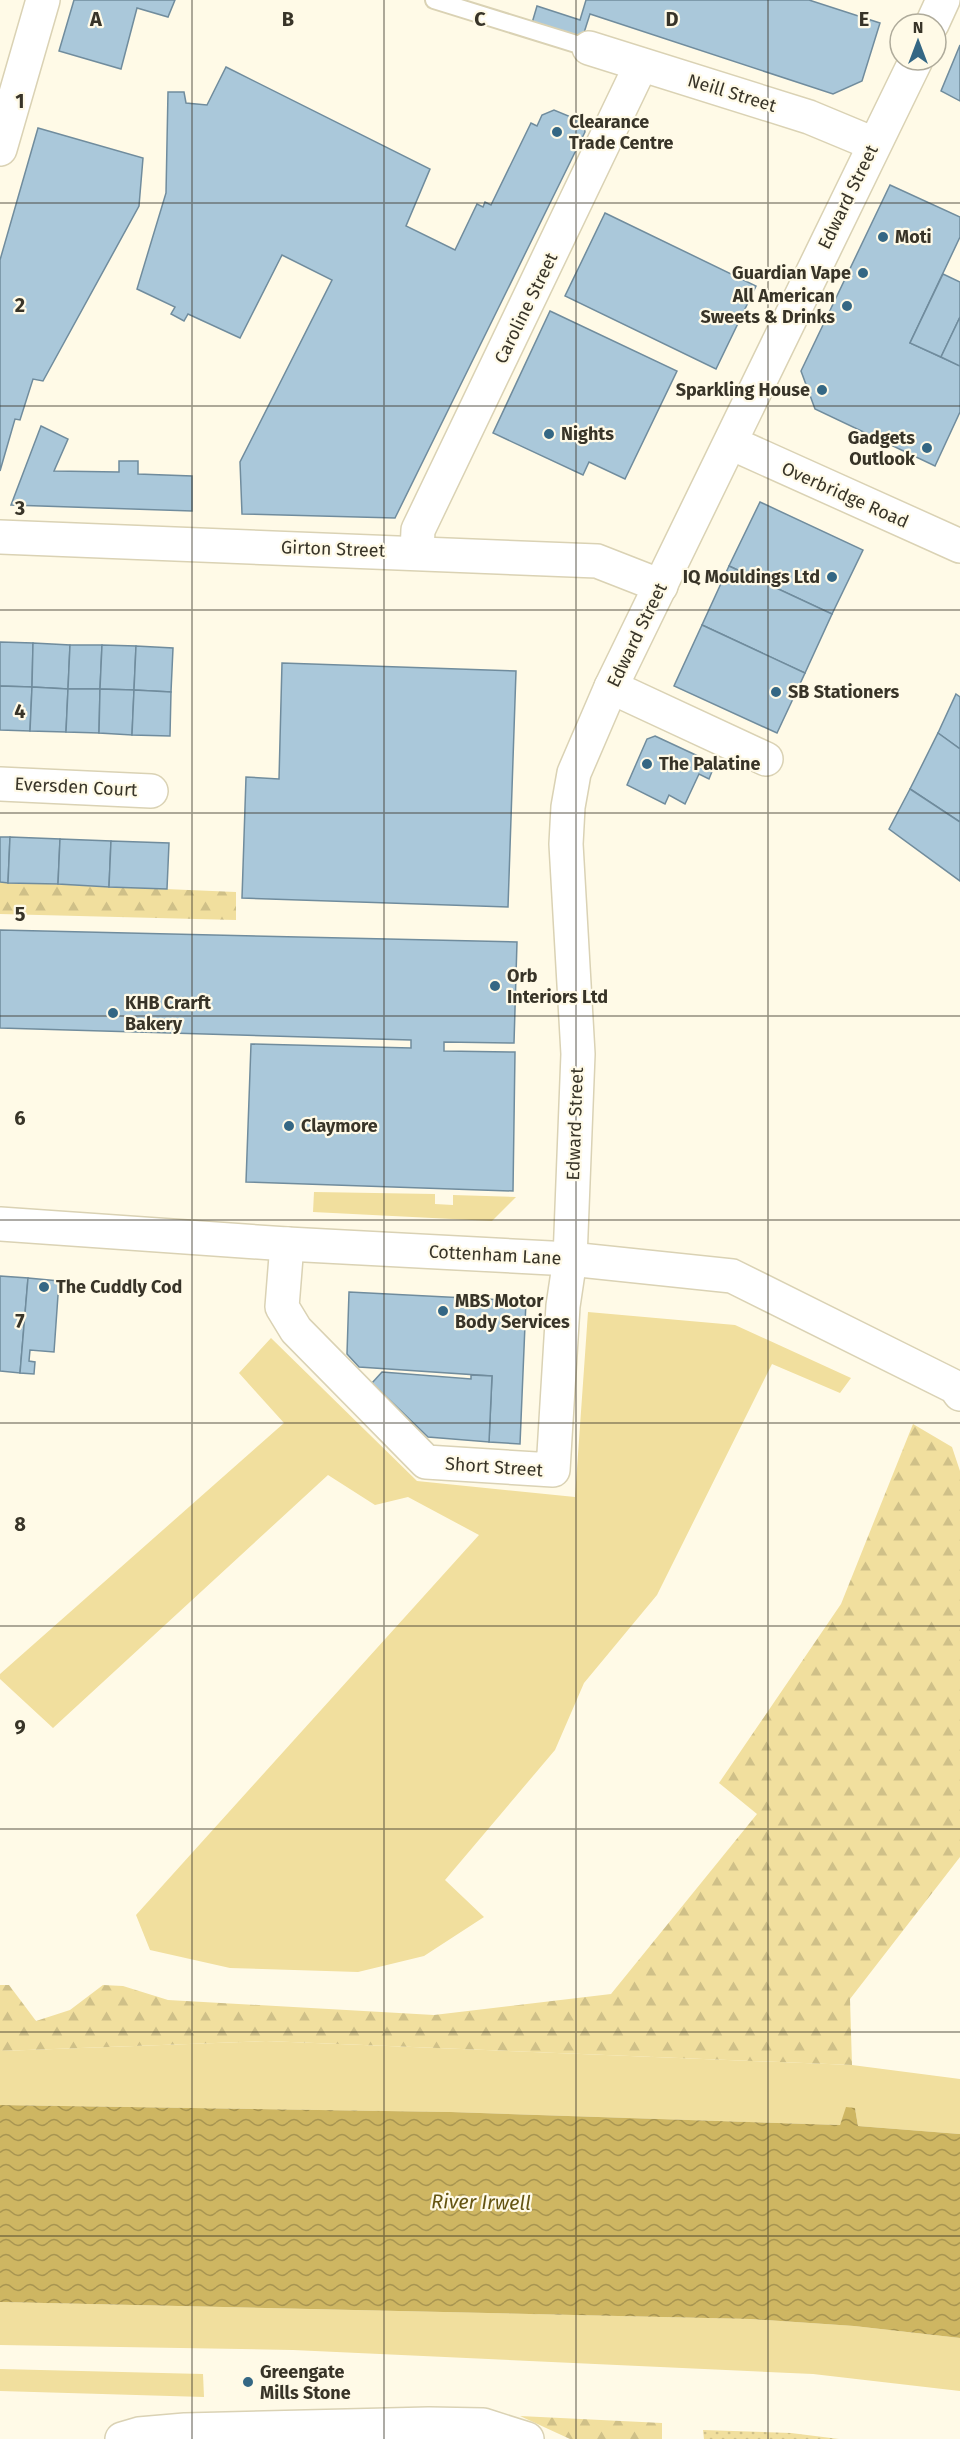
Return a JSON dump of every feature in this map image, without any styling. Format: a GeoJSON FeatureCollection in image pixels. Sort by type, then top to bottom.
{"type":"FeatureCollection","features":[{"type":"Feature","properties":{"kind":"street"},"geometry":{"type":"LineString","coordinates":[[0,149],[44,0]]}},
{"type":"Feature","properties":{"kind":"street","name":"Neill Street"},"geometry":{"type":"LineString","coordinates":[[589,48],[809,117],[874,144]]}},
{"type":"Feature","properties":{"kind":"street","name":"Caroline Street"},"geometry":{"type":"LineString","coordinates":[[417,552],[418,530],[641,65]]}},
{"type":"Feature","properties":{"kind":"street","name":"Edward Street"},"geometry":{"type":"LineString","coordinates":[[570,1259],[578,1054],[566,844],[568,807],[574,773],[611,687],[910,72]]}},
{"type":"Feature","properties":{"kind":"street","name":"Overbridge Road"},"geometry":{"type":"LineString","coordinates":[[731,443],[960,546]]}},
{"type":"Feature","properties":{"kind":"street","name":"Girton Street"},"geometry":{"type":"LineString","coordinates":[[0,537],[597,561],[661,586]]}},
{"type":"Feature","properties":{"kind":"street"},"geometry":{"type":"LineString","coordinates":[[611,687],[766,759]]}},
{"type":"Feature","properties":{"kind":"street","name":"Eversden Court"},"geometry":{"type":"LineString","coordinates":[[0,784],[151,791]]}},
{"type":"Feature","properties":{"kind":"street","name":"Cottenham Lane"},"geometry":{"type":"LineString","coordinates":[[0,1224],[287,1244],[570,1259],[732,1276],[954,1387],[960,1394]]}},
{"type":"Feature","properties":{"kind":"street","name":"Short Street"},"geometry":{"type":"LineString","coordinates":[[287,1244],[282,1307],[296,1330],[426,1462],[553,1470],[563,1306],[570,1259]]}},
{"type":"Feature","properties":{"kind":"street"},"geometry":{"type":"LineString","coordinates":[[122,2439],[139,2434],[185,2430],[301,2433],[483,2426],[527,2439]]}},
{"type":"Feature","properties":{"kind":"lane"},"geometry":{"type":"LineString","coordinates":[[434,0],[589,48]]}},
{"type":"Feature","properties":{"kind":"green space"},"geometry":{"type":"Polygon","coordinates":[[[0,882],[236,892],[236,920],[0,914],[0,882]]]}},
{"type":"Feature","properties":{"kind":"green space"},"geometry":{"type":"Polygon","coordinates":[[[314,1192],[435,1194],[435,1204],[453,1205],[453,1195],[516,1197],[492,1221],[313,1212],[314,1192]]]}},
{"type":"Feature","properties":{"kind":"green space"},"geometry":{"type":"Polygon","coordinates":[[[588,1312],[735,1325],[851,1378],[840,1393],[772,1364],[657,1595],[584,1683],[555,1750],[445,1880],[484,1917],[424,1956],[358,1972],[230,1968],[150,1950],[136,1915],[479,1535],[408,1497],[375,1505],[328,1475],[53,1728],[0,1679],[0,1674],[284,1423],[239,1373],[271,1338],[417,1481],[575,1497],[588,1312]]]}},
{"type":"Feature","properties":{"kind":"green space"},"geometry":{"type":"Polygon","coordinates":[[[913,1424],[952,1447],[960,1471],[960,1857],[850,1999],[852,2065],[266,2041],[0,2051],[0,1985],[9,1985],[36,2021],[70,2010],[103,1985],[123,1986],[168,2000],[434,2015],[611,1994],[757,1814],[719,1783],[841,1604],[913,1424]]]}},
{"type":"Feature","properties":{"kind":"green space"},"geometry":{"type":"Polygon","coordinates":[[[266,2041],[852,2065],[960,2079],[960,2134],[858,2126],[855,2108],[847,2108],[840,2125],[451,2112],[0,2105],[0,2051],[266,2041]]]}},
{"type":"Feature","properties":{"kind":"green space"},"geometry":{"type":"Polygon","coordinates":[[[0,2302],[750,2319],[854,2326],[960,2338],[960,2391],[813,2374],[293,2350],[0,2345],[0,2302]]]}},
{"type":"Feature","properties":{"kind":"green space"},"geometry":{"type":"Polygon","coordinates":[[[0,2369],[203,2374],[204,2397],[0,2391],[0,2369]]]}},
{"type":"Feature","properties":{"kind":"green space"},"geometry":{"type":"Polygon","coordinates":[[[520,2416],[662,2423],[662,2439],[570,2439],[520,2416]]]}},
{"type":"Feature","properties":{"kind":"green space"},"geometry":{"type":"Polygon","coordinates":[[[703,2430],[791,2433],[839,2439],[704,2439],[703,2430]]]}},
{"type":"Feature","properties":{"kind":"water","name":"River Irwell"},"geometry":{"type":"Polygon","coordinates":[[[0,2105],[451,2112],[840,2125],[846,2107],[855,2108],[858,2126],[960,2134],[960,2338],[854,2326],[750,2319],[0,2302],[0,2105]]]}},
{"type":"Feature","properties":{"kind":"building"},"geometry":{"type":"Polygon","coordinates":[[[74,0],[175,0],[168,17],[137,8],[121,69],[59,51],[74,0]]]}},
{"type":"Feature","properties":{"kind":"building"},"geometry":{"type":"Polygon","coordinates":[[[586,0],[809,0],[880,23],[862,81],[833,94],[590,14],[582,39],[532,23],[537,6],[580,20],[586,0]]]}},
{"type":"Feature","properties":{"kind":"building"},"geometry":{"type":"Polygon","coordinates":[[[960,45],[960,101],[941,91],[960,45]]]}},
{"type":"Feature","properties":{"kind":"building"},"geometry":{"type":"Polygon","coordinates":[[[226,67],[430,169],[406,226],[455,250],[477,204],[483,207],[485,202],[491,205],[531,123],[537,126],[542,115],[554,110],[583,122],[585,132],[395,518],[242,514],[240,462],[332,280],[282,255],[240,338],[188,314],[184,321],[171,314],[175,307],[137,289],[166,193],[168,92],[184,92],[186,103],[207,105],[226,67]]]}},
{"type":"Feature","properties":{"kind":"building"},"geometry":{"type":"Polygon","coordinates":[[[38,128],[143,158],[139,206],[43,381],[33,379],[20,420],[15,419],[0,471],[0,260],[38,128]]]}},
{"type":"Feature","properties":{"kind":"building"},"geometry":{"type":"Polygon","coordinates":[[[890,185],[960,217],[960,237],[910,343],[960,366],[960,412],[935,466],[815,409],[801,371],[890,185]]]}},
{"type":"Feature","properties":{"kind":"building"},"geometry":{"type":"Polygon","coordinates":[[[605,213],[756,286],[716,369],[565,296],[605,213]]]}},
{"type":"Feature","properties":{"kind":"building"},"geometry":{"type":"Polygon","coordinates":[[[943,274],[960,282],[960,317],[941,357],[910,343],[943,274]]]}},
{"type":"Feature","properties":{"kind":"building"},"geometry":{"type":"Polygon","coordinates":[[[550,311],[677,371],[625,479],[589,462],[583,475],[493,433],[550,311]]]}},
{"type":"Feature","properties":{"kind":"building"},"geometry":{"type":"Polygon","coordinates":[[[960,317],[960,366],[941,357],[960,317]]]}},
{"type":"Feature","properties":{"kind":"building"},"geometry":{"type":"Polygon","coordinates":[[[41,426],[68,439],[54,471],[119,472],[119,461],[138,461],[138,474],[192,476],[192,511],[11,505],[41,426]]]}},
{"type":"Feature","properties":{"kind":"building"},"geometry":{"type":"Polygon","coordinates":[[[760,502],[863,550],[832,614],[729,566],[760,502]]]}},
{"type":"Feature","properties":{"kind":"building"},"geometry":{"type":"Polygon","coordinates":[[[729,566],[832,614],[805,673],[702,625],[729,566]]]}},
{"type":"Feature","properties":{"kind":"building"},"geometry":{"type":"Polygon","coordinates":[[[702,625],[805,673],[777,733],[674,686],[702,625]]]}},
{"type":"Feature","properties":{"kind":"building"},"geometry":{"type":"Polygon","coordinates":[[[0,642],[33,643],[32,687],[0,686],[0,642]]]}},
{"type":"Feature","properties":{"kind":"building"},"geometry":{"type":"Polygon","coordinates":[[[33,643],[70,645],[68,689],[32,687],[33,643]]]}},
{"type":"Feature","properties":{"kind":"building"},"geometry":{"type":"Polygon","coordinates":[[[70,645],[102,645],[100,689],[68,689],[70,645]]]}},
{"type":"Feature","properties":{"kind":"building"},"geometry":{"type":"Polygon","coordinates":[[[102,645],[136,646],[134,690],[100,689],[102,645]]]}},
{"type":"Feature","properties":{"kind":"building"},"geometry":{"type":"Polygon","coordinates":[[[136,646],[173,648],[171,692],[134,690],[136,646]]]}},
{"type":"Feature","properties":{"kind":"building"},"geometry":{"type":"Polygon","coordinates":[[[282,663],[516,671],[508,907],[242,898],[246,777],[279,779],[282,663]]]}},
{"type":"Feature","properties":{"kind":"building"},"geometry":{"type":"Polygon","coordinates":[[[0,686],[32,687],[30,731],[0,730],[0,686]]]}},
{"type":"Feature","properties":{"kind":"building"},"geometry":{"type":"Polygon","coordinates":[[[32,687],[68,689],[66,732],[30,731],[32,687]]]}},
{"type":"Feature","properties":{"kind":"building"},"geometry":{"type":"Polygon","coordinates":[[[68,689],[100,689],[99,733],[66,732],[68,689]]]}},
{"type":"Feature","properties":{"kind":"building"},"geometry":{"type":"Polygon","coordinates":[[[100,689],[134,690],[132,735],[99,733],[100,689]]]}},
{"type":"Feature","properties":{"kind":"building"},"geometry":{"type":"Polygon","coordinates":[[[134,690],[171,692],[170,736],[132,735],[134,690]]]}},
{"type":"Feature","properties":{"kind":"building"},"geometry":{"type":"Polygon","coordinates":[[[956,694],[960,697],[960,749],[938,733],[956,694]]]}},
{"type":"Feature","properties":{"kind":"building"},"geometry":{"type":"Polygon","coordinates":[[[938,733],[960,749],[960,822],[910,789],[938,733]]]}},
{"type":"Feature","properties":{"kind":"building"},"geometry":{"type":"Polygon","coordinates":[[[655,736],[715,764],[709,779],[699,774],[685,804],[669,795],[665,804],[627,785],[647,739],[655,736]]]}},
{"type":"Feature","properties":{"kind":"building"},"geometry":{"type":"Polygon","coordinates":[[[910,789],[960,822],[960,881],[889,829],[910,789]]]}},
{"type":"Feature","properties":{"kind":"building"},"geometry":{"type":"Polygon","coordinates":[[[0,837],[10,837],[8,883],[0,882],[0,837]]]}},
{"type":"Feature","properties":{"kind":"building"},"geometry":{"type":"Polygon","coordinates":[[[10,837],[60,839],[58,884],[8,883],[10,837]]]}},
{"type":"Feature","properties":{"kind":"building"},"geometry":{"type":"Polygon","coordinates":[[[60,839],[111,841],[109,887],[58,884],[60,839]]]}},
{"type":"Feature","properties":{"kind":"building"},"geometry":{"type":"Polygon","coordinates":[[[111,841],[169,843],[167,889],[109,887],[111,841]]]}},
{"type":"Feature","properties":{"kind":"building"},"geometry":{"type":"Polygon","coordinates":[[[0,930],[517,942],[514,1043],[444,1042],[444,1051],[515,1052],[513,1191],[246,1182],[251,1044],[411,1048],[411,1040],[0,1028],[0,930]]]}},
{"type":"Feature","properties":{"kind":"building"},"geometry":{"type":"Polygon","coordinates":[[[0,1276],[28,1278],[20,1373],[0,1371],[0,1276]]]}},
{"type":"Feature","properties":{"kind":"building"},"geometry":{"type":"Polygon","coordinates":[[[28,1278],[59,1281],[54,1352],[30,1350],[29,1361],[35,1362],[34,1374],[20,1373],[28,1278]]]}},
{"type":"Feature","properties":{"kind":"building"},"geometry":{"type":"Polygon","coordinates":[[[349,1292],[526,1301],[520,1444],[489,1442],[492,1376],[359,1367],[347,1354],[349,1292]]]}},
{"type":"Feature","properties":{"kind":"building"},"geometry":{"type":"Polygon","coordinates":[[[382,1372],[471,1379],[471,1375],[492,1376],[489,1442],[428,1437],[372,1383],[382,1372]]]}},
{"type":"Feature","properties":{"kind":"place","name":"Clearance Trade Centre"},"geometry":{"type":"Point","coordinates":[557,132]}},
{"type":"Feature","properties":{"kind":"place","name":"Moti"},"geometry":{"type":"Point","coordinates":[883,237]}},
{"type":"Feature","properties":{"kind":"place","name":"Guardian Vape"},"geometry":{"type":"Point","coordinates":[863,273]}},
{"type":"Feature","properties":{"kind":"place","name":"All American Sweets & Drinks"},"geometry":{"type":"Point","coordinates":[847,306]}},
{"type":"Feature","properties":{"kind":"place","name":"Sparkling House"},"geometry":{"type":"Point","coordinates":[822,390]}},
{"type":"Feature","properties":{"kind":"place","name":"Nights"},"geometry":{"type":"Point","coordinates":[549,434]}},
{"type":"Feature","properties":{"kind":"place","name":"Gadgets Outlook"},"geometry":{"type":"Point","coordinates":[927,448]}},
{"type":"Feature","properties":{"kind":"place","name":"IQ Mouldings Ltd"},"geometry":{"type":"Point","coordinates":[832,577]}},
{"type":"Feature","properties":{"kind":"place","name":"SB Stationers"},"geometry":{"type":"Point","coordinates":[776,692]}},
{"type":"Feature","properties":{"kind":"place","name":"The Palatine"},"geometry":{"type":"Point","coordinates":[647,764]}},
{"type":"Feature","properties":{"kind":"place","name":"Orb Interiors Ltd"},"geometry":{"type":"Point","coordinates":[495,986]}},
{"type":"Feature","properties":{"kind":"place","name":"KHB Crarft Bakery"},"geometry":{"type":"Point","coordinates":[113,1013]}},
{"type":"Feature","properties":{"kind":"place","name":"Claymore"},"geometry":{"type":"Point","coordinates":[289,1126]}},
{"type":"Feature","properties":{"kind":"place","name":"The Cuddly Cod"},"geometry":{"type":"Point","coordinates":[44,1287]}},
{"type":"Feature","properties":{"kind":"place","name":"MBS Motor Body Services"},"geometry":{"type":"Point","coordinates":[443,1311]}},
{"type":"Feature","properties":{"kind":"place","name":"Greengate Mills Stone"},"geometry":{"type":"Point","coordinates":[248,2382]}}]}
